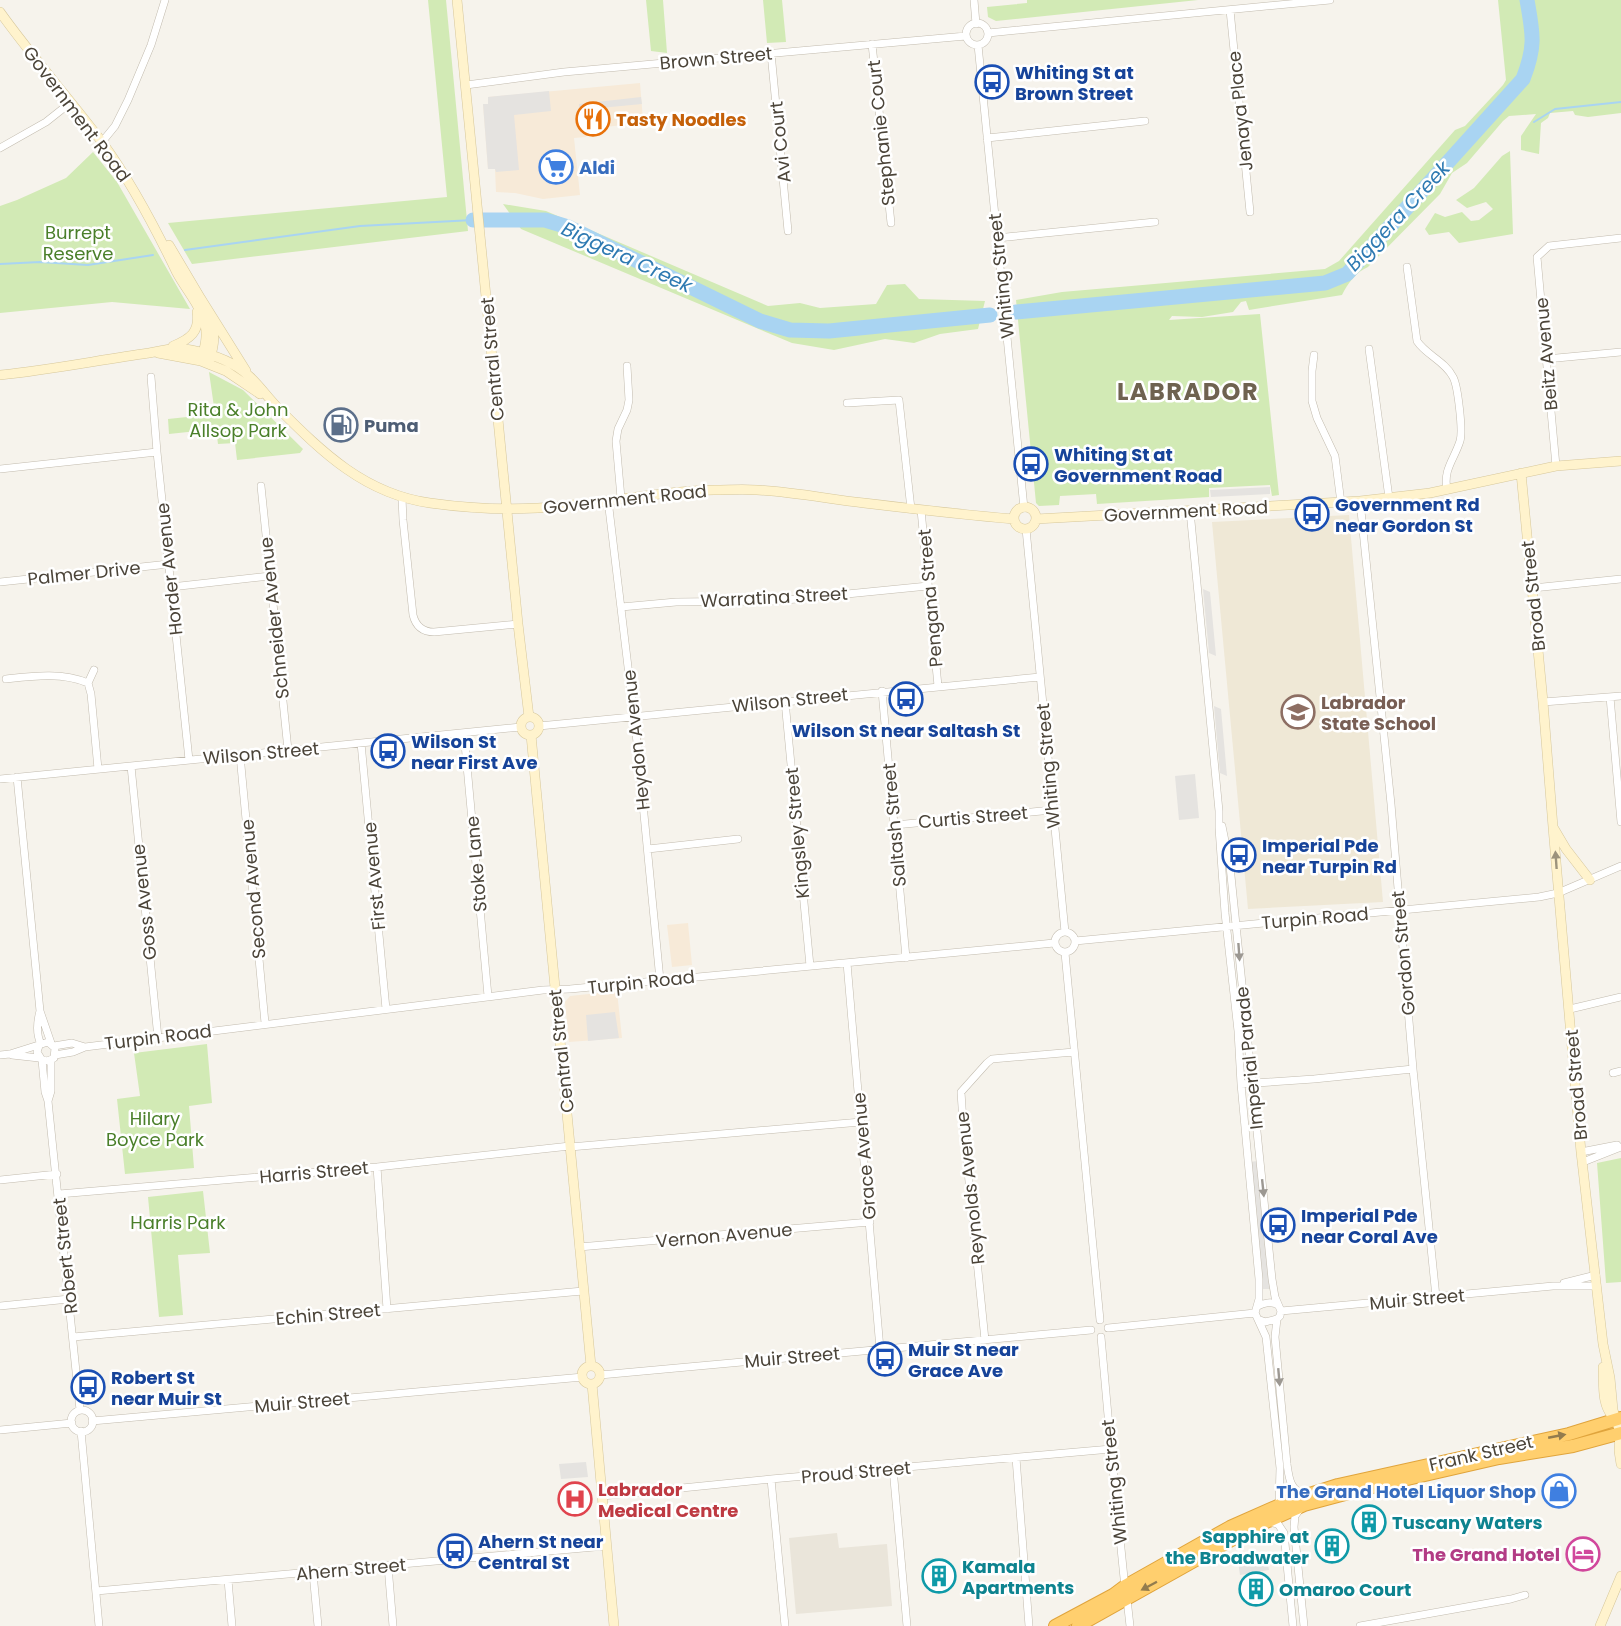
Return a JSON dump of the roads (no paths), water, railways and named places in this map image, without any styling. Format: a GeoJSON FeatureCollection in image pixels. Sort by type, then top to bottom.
{"type":"FeatureCollection","features":[{"type":"Feature","properties":{"kind":"highway","name":"Frank Street"},"geometry":{"type":"LineString","coordinates":[[1078,1626],[1126,1592],[1230,1527],[1273,1507],[1364,1479],[1569,1434],[1618,1419]]}},
{"type":"Feature","properties":{"kind":"highway","name":"Frank Street"},"geometry":{"type":"LineString","coordinates":[[1055,1626],[1113,1595],[1126,1592],[1304,1505],[1490,1460],[1573,1446],[1621,1434]]}},
{"type":"Feature","properties":{"kind":"main road","name":"Central Street"},"geometry":{"type":"LineString","coordinates":[[457,0],[529,717]]}},
{"type":"Feature","properties":{"kind":"main road","name":"Government Road"},"geometry":{"type":"LineString","coordinates":[[0,12],[102,142],[167,240],[213,328],[214,342],[206,359]]}},
{"type":"Feature","properties":{"kind":"main road","name":"Government Road"},"geometry":{"type":"LineString","coordinates":[[171,347],[186,341],[194,333],[198,322],[197,300]]}},
{"type":"Feature","properties":{"kind":"main road","name":"Government Road"},"geometry":{"type":"LineString","coordinates":[[197,300],[249,376],[323,452],[374,486],[402,498],[431,503],[538,508],[664,493],[750,490],[1014,519]]}},
{"type":"Feature","properties":{"kind":"main road"},"geometry":{"type":"LineString","coordinates":[[0,375],[38,371],[171,347],[189,349],[206,359]]}},
{"type":"Feature","properties":{"kind":"main road"},"geometry":{"type":"LineString","coordinates":[[152,352],[206,359]]}},
{"type":"Feature","properties":{"kind":"main road","name":"Government Road"},"geometry":{"type":"LineString","coordinates":[[206,359],[228,361],[249,376]]}},
{"type":"Feature","properties":{"kind":"main road","name":"Government Road"},"geometry":{"type":"LineString","coordinates":[[206,359],[270,400]]}},
{"type":"Feature","properties":{"kind":"main road","name":"Government Road"},"geometry":{"type":"LineString","coordinates":[[1036,519],[1341,503],[1447,490],[1556,466],[1621,461]]}},
{"type":"Feature","properties":{"kind":"main road","name":"Broad Street"},"geometry":{"type":"LineString","coordinates":[[1521,473],[1582,1157],[1603,1344],[1605,1403],[1608,1411],[1618,1419],[1621,1434],[1619,1451],[1621,1464]]}},
{"type":"Feature","properties":{"kind":"main road"},"geometry":{"type":"LineString","coordinates":[[1024,508],[1033,512],[1036,519],[1033,526],[1026,529],[1018,527],[1014,519],[1018,510],[1024,508]]}},
{"type":"Feature","properties":{"kind":"main road"},"geometry":{"type":"LineString","coordinates":[[529,717],[535,718],[539,726],[536,733],[531,735],[524,732],[521,727],[524,719],[529,717]]}},
{"type":"Feature","properties":{"kind":"main road","name":"Central Street"},"geometry":{"type":"LineString","coordinates":[[531,735],[591,1366]]}},
{"type":"Feature","properties":{"kind":"main road","name":"Broad Street"},"geometry":{"type":"LineString","coordinates":[[1553,826],[1566,849],[1590,880]]}},
{"type":"Feature","properties":{"kind":"main road"},"geometry":{"type":"LineString","coordinates":[[591,1366],[597,1369],[600,1375],[599,1380],[592,1384],[585,1381],[583,1377],[585,1369],[591,1366]]}},
{"type":"Feature","properties":{"kind":"main road"},"geometry":{"type":"LineString","coordinates":[[592,1384],[614,1626]]}},
{"type":"Feature","properties":{"kind":"main road"},"geometry":{"type":"LineString","coordinates":[[1600,1626],[1621,1576]]}},
{"type":"Feature","properties":{"kind":"street"},"geometry":{"type":"LineString","coordinates":[[102,142],[115,126],[128,100],[151,45],[165,0]]}},
{"type":"Feature","properties":{"kind":"street"},"geometry":{"type":"LineString","coordinates":[[974,0],[976,24]]}},
{"type":"Feature","properties":{"kind":"street"},"geometry":{"type":"LineString","coordinates":[[988,33],[1230,10],[1276,3],[1330,0]]}},
{"type":"Feature","properties":{"kind":"street","name":"Jenaya Place"},"geometry":{"type":"LineString","coordinates":[[1230,10],[1250,212]]}},
{"type":"Feature","properties":{"kind":"street"},"geometry":{"type":"LineString","coordinates":[[976,24],[985,27],[988,33],[986,41],[978,45],[972,44],[966,36],[969,27],[976,24]]}},
{"type":"Feature","properties":{"kind":"street","name":"Brown Street"},"geometry":{"type":"LineString","coordinates":[[466,85],[564,72],[966,36]]}},
{"type":"Feature","properties":{"kind":"street","name":"Stephanie Court"},"geometry":{"type":"LineString","coordinates":[[872,44],[891,223]]}},
{"type":"Feature","properties":{"kind":"street","name":"Whiting Street"},"geometry":{"type":"LineString","coordinates":[[978,45],[1024,508]]}},
{"type":"Feature","properties":{"kind":"street","name":"Avi Court"},"geometry":{"type":"LineString","coordinates":[[771,53],[789,231]]}},
{"type":"Feature","properties":{"kind":"street"},"geometry":{"type":"LineString","coordinates":[[0,148],[45,122],[70,103]]}},
{"type":"Feature","properties":{"kind":"street"},"geometry":{"type":"LineString","coordinates":[[987,138],[1145,121]]}},
{"type":"Feature","properties":{"kind":"street"},"geometry":{"type":"LineString","coordinates":[[997,238],[1155,222]]}},
{"type":"Feature","properties":{"kind":"street","name":"Beitz Avenue"},"geometry":{"type":"LineString","coordinates":[[1556,466],[1537,257],[1549,246],[1621,238]]}},
{"type":"Feature","properties":{"kind":"street"},"geometry":{"type":"LineString","coordinates":[[1407,267],[1417,341],[1423,349],[1444,365],[1456,384],[1461,438],[1446,474],[1447,490]]}},
{"type":"Feature","properties":{"kind":"street"},"geometry":{"type":"LineString","coordinates":[[1369,349],[1389,498]]}},
{"type":"Feature","properties":{"kind":"street"},"geometry":{"type":"LineString","coordinates":[[1546,359],[1621,352]]}},
{"type":"Feature","properties":{"kind":"street"},"geometry":{"type":"LineString","coordinates":[[1314,356],[1312,381],[1314,410],[1335,456],[1341,503]]}},
{"type":"Feature","properties":{"kind":"street"},"geometry":{"type":"LineString","coordinates":[[621,498],[616,441],[629,400],[627,366]]}},
{"type":"Feature","properties":{"kind":"street","name":"Horder Avenue"},"geometry":{"type":"LineString","coordinates":[[151,377],[189,760]]}},
{"type":"Feature","properties":{"kind":"street","name":"Pengana Street"},"geometry":{"type":"LineString","coordinates":[[847,403],[899,400],[928,585],[938,686]]}},
{"type":"Feature","properties":{"kind":"street"},"geometry":{"type":"LineString","coordinates":[[0,469],[157,452]]}},
{"type":"Feature","properties":{"kind":"street","name":"Schneider Avenue"},"geometry":{"type":"LineString","coordinates":[[261,486],[288,750]]}},
{"type":"Feature","properties":{"kind":"street"},"geometry":{"type":"LineString","coordinates":[[402,498],[413,615],[418,627],[434,632],[518,624]]}},
{"type":"Feature","properties":{"kind":"street","name":"Heydon Avenue"},"geometry":{"type":"LineString","coordinates":[[608,500],[648,849],[660,980]]}},
{"type":"Feature","properties":{"kind":"street","name":"Gordon Street"},"geometry":{"type":"LineString","coordinates":[[1360,501],[1391,804],[1413,1069],[1436,1297]]}},
{"type":"Feature","properties":{"kind":"street","name":"Imperial Parade"},"geometry":{"type":"LineString","coordinates":[[1190,511],[1238,1031],[1259,1279],[1258,1313],[1266,1337],[1289,1479],[1293,1488],[1298,1492],[1313,1493]]}},
{"type":"Feature","properties":{"kind":"street","name":"Whiting Street"},"geometry":{"type":"LineString","coordinates":[[1026,529],[1065,932]]}},
{"type":"Feature","properties":{"kind":"street","name":"Palmer Drive"},"geometry":{"type":"LineString","coordinates":[[0,582],[169,564]]}},
{"type":"Feature","properties":{"kind":"street"},"geometry":{"type":"LineString","coordinates":[[171,587],[270,576]]}},
{"type":"Feature","properties":{"kind":"street"},"geometry":{"type":"LineString","coordinates":[[1533,588],[1621,579]]}},
{"type":"Feature","properties":{"kind":"street","name":"Warratina Street"},"geometry":{"type":"LineString","coordinates":[[621,607],[676,602],[776,601],[928,585]]}},
{"type":"Feature","properties":{"kind":"street"},"geometry":{"type":"LineString","coordinates":[[94,670],[88,683],[98,769]]}},
{"type":"Feature","properties":{"kind":"street"},"geometry":{"type":"LineString","coordinates":[[6,679],[46,675],[88,683]]}},
{"type":"Feature","properties":{"kind":"street","name":"Wilson Street"},"geometry":{"type":"LineString","coordinates":[[539,726],[1040,677]]}},
{"type":"Feature","properties":{"kind":"street","name":"Saltash Street"},"geometry":{"type":"LineString","coordinates":[[882,692],[906,958]]}},
{"type":"Feature","properties":{"kind":"street"},"geometry":{"type":"LineString","coordinates":[[1543,702],[1621,696]]}},
{"type":"Feature","properties":{"kind":"street"},"geometry":{"type":"LineString","coordinates":[[1610,697],[1619,772],[1621,822]]}},
{"type":"Feature","properties":{"kind":"street","name":"Kingsley Street"},"geometry":{"type":"LineString","coordinates":[[785,701],[810,966]]}},
{"type":"Feature","properties":{"kind":"street","name":"Wilson Street"},"geometry":{"type":"LineString","coordinates":[[0,779],[521,727]]}},
{"type":"Feature","properties":{"kind":"street","name":"Stoke Lane"},"geometry":{"type":"LineString","coordinates":[[464,733],[488,996]]}},
{"type":"Feature","properties":{"kind":"street","name":"First Avenue"},"geometry":{"type":"LineString","coordinates":[[361,743],[386,1009]]}},
{"type":"Feature","properties":{"kind":"street","name":"Second Avenue"},"geometry":{"type":"LineString","coordinates":[[240,755],[265,1023]]}},
{"type":"Feature","properties":{"kind":"street","name":"Goss Avenue"},"geometry":{"type":"LineString","coordinates":[[131,766],[158,1038]]}},
{"type":"Feature","properties":{"kind":"street"},"geometry":{"type":"LineString","coordinates":[[10,1054],[41,1059],[53,1058],[56,1048],[52,1044],[40,1011],[17,777]]}},
{"type":"Feature","properties":{"kind":"street","name":"Curtis Street"},"geometry":{"type":"LineString","coordinates":[[895,825],[1052,810]]}},
{"type":"Feature","properties":{"kind":"street","name":"Imperial Parade"},"geometry":{"type":"LineString","coordinates":[[1219,811],[1230,866],[1272,1279],[1279,1308]]}},
{"type":"Feature","properties":{"kind":"street"},"geometry":{"type":"LineString","coordinates":[[648,849],[738,839]]}},
{"type":"Feature","properties":{"kind":"street","name":"Turpin Road"},"geometry":{"type":"LineString","coordinates":[[1075,941],[1521,900],[1558,893],[1621,866]]}},
{"type":"Feature","properties":{"kind":"street"},"geometry":{"type":"LineString","coordinates":[[1065,932],[1072,935],[1075,941],[1073,948],[1065,953],[1058,950],[1054,943],[1057,935],[1065,932]]}},
{"type":"Feature","properties":{"kind":"street","name":"Turpin Road"},"geometry":{"type":"LineString","coordinates":[[53,1058],[86,1047],[488,996],[1054,943]]}},
{"type":"Feature","properties":{"kind":"street"},"geometry":{"type":"LineString","coordinates":[[1065,953],[1100,1320]]}},
{"type":"Feature","properties":{"kind":"street","name":"Grace Avenue"},"geometry":{"type":"LineString","coordinates":[[847,963],[880,1349]]}},
{"type":"Feature","properties":{"kind":"street"},"geometry":{"type":"LineString","coordinates":[[1570,1009],[1621,997]]}},
{"type":"Feature","properties":{"kind":"street"},"geometry":{"type":"LineString","coordinates":[[40,1011],[38,1020],[40,1045],[37,1052],[41,1059]]}},
{"type":"Feature","properties":{"kind":"street"},"geometry":{"type":"LineString","coordinates":[[0,1055],[10,1054],[45,1042],[52,1044]]}},
{"type":"Feature","properties":{"kind":"street","name":"Turpin Road"},"geometry":{"type":"LineString","coordinates":[[52,1044],[72,1043],[86,1047]]}},
{"type":"Feature","properties":{"kind":"street","name":"Reynolds Avenue"},"geometry":{"type":"LineString","coordinates":[[985,1340],[961,1092],[992,1059],[1074,1052]]}},
{"type":"Feature","properties":{"kind":"street","name":"Robert Street"},"geometry":{"type":"LineString","coordinates":[[48,1101],[51,1091],[53,1058]]}},
{"type":"Feature","properties":{"kind":"street","name":"Robert Street"},"geometry":{"type":"LineString","coordinates":[[41,1059],[57,1174],[80,1410]]}},
{"type":"Feature","properties":{"kind":"street"},"geometry":{"type":"LineString","coordinates":[[1241,1084],[1413,1069]]}},
{"type":"Feature","properties":{"kind":"street"},"geometry":{"type":"LineString","coordinates":[[1612,1073],[1621,1071]]}},
{"type":"Feature","properties":{"kind":"street","name":"Harris Street"},"geometry":{"type":"LineString","coordinates":[[58,1194],[861,1122]]}},
{"type":"Feature","properties":{"kind":"street"},"geometry":{"type":"LineString","coordinates":[[1582,1157],[1621,1146]]}},
{"type":"Feature","properties":{"kind":"street"},"geometry":{"type":"LineString","coordinates":[[1247,1153],[1260,1152]]}},
{"type":"Feature","properties":{"kind":"street"},"geometry":{"type":"LineString","coordinates":[[377,1167],[387,1309]]}},
{"type":"Feature","properties":{"kind":"street"},"geometry":{"type":"LineString","coordinates":[[0,1180],[57,1174]]}},
{"type":"Feature","properties":{"kind":"street","name":"Vernon Avenue"},"geometry":{"type":"LineString","coordinates":[[579,1247],[870,1222]]}},
{"type":"Feature","properties":{"kind":"street","name":"Muir Street"},"geometry":{"type":"LineString","coordinates":[[1553,1286],[1596,1275]]}},
{"type":"Feature","properties":{"kind":"street","name":"Muir Street"},"geometry":{"type":"LineString","coordinates":[[1279,1308],[1553,1286],[1597,1286]]}},
{"type":"Feature","properties":{"kind":"street","name":"Echin Street"},"geometry":{"type":"LineString","coordinates":[[73,1337],[583,1291]]}},
{"type":"Feature","properties":{"kind":"street"},"geometry":{"type":"LineString","coordinates":[[0,1305],[69,1299]]}},
{"type":"Feature","properties":{"kind":"street"},"geometry":{"type":"LineString","coordinates":[[1108,1328],[1258,1313],[1268,1303],[1274,1303],[1279,1308],[1280,1316],[1265,1322],[1258,1313]]}},
{"type":"Feature","properties":{"kind":"street","name":"Imperial Parade"},"geometry":{"type":"LineString","coordinates":[[1273,1507],[1279,1503],[1280,1468],[1276,1397],[1277,1319]]}},
{"type":"Feature","properties":{"kind":"street"},"geometry":{"type":"LineString","coordinates":[[1100,1320],[1106,1323],[1108,1328],[1106,1335],[1101,1337],[1094,1335],[1091,1330],[1094,1322],[1100,1320]]}},
{"type":"Feature","properties":{"kind":"street","name":"Muir Street"},"geometry":{"type":"LineString","coordinates":[[600,1375],[1091,1330]]}},
{"type":"Feature","properties":{"kind":"street","name":"Whiting Street"},"geometry":{"type":"LineString","coordinates":[[1101,1337],[1130,1626]]}},
{"type":"Feature","properties":{"kind":"street","name":"Muir Street"},"geometry":{"type":"LineString","coordinates":[[92,1421],[583,1377]]}},
{"type":"Feature","properties":{"kind":"street"},"geometry":{"type":"LineString","coordinates":[[80,1410],[90,1413],[92,1421],[89,1429],[76,1430],[72,1423],[74,1414],[80,1410]]}},
{"type":"Feature","properties":{"kind":"street"},"geometry":{"type":"LineString","coordinates":[[0,1430],[72,1423]]}},
{"type":"Feature","properties":{"kind":"street"},"geometry":{"type":"LineString","coordinates":[[81,1431],[99,1626]]}},
{"type":"Feature","properties":{"kind":"street","name":"Proud Street"},"geometry":{"type":"LineString","coordinates":[[602,1496],[1111,1449]]}},
{"type":"Feature","properties":{"kind":"street"},"geometry":{"type":"LineString","coordinates":[[1016,1458],[1029,1626]]}},
{"type":"Feature","properties":{"kind":"street"},"geometry":{"type":"LineString","coordinates":[[892,1468],[907,1626]]}},
{"type":"Feature","properties":{"kind":"street"},"geometry":{"type":"LineString","coordinates":[[771,1479],[785,1626]]}},
{"type":"Feature","properties":{"kind":"street"},"geometry":{"type":"LineString","coordinates":[[1304,1505],[1296,1514],[1294,1522],[1304,1626]]}},
{"type":"Feature","properties":{"kind":"street"},"geometry":{"type":"LineString","coordinates":[[1266,1522],[1278,1524],[1284,1533],[1293,1626]]}},
{"type":"Feature","properties":{"kind":"street","name":"Ahern Street"},"geometry":{"type":"LineString","coordinates":[[96,1591],[606,1546]]}},
{"type":"Feature","properties":{"kind":"street"},"geometry":{"type":"LineString","coordinates":[[387,1566],[393,1626]]}},
{"type":"Feature","properties":{"kind":"street"},"geometry":{"type":"LineString","coordinates":[[313,1572],[318,1626]]}},
{"type":"Feature","properties":{"kind":"street"},"geometry":{"type":"LineString","coordinates":[[228,1580],[232,1626]]}},
{"type":"Feature","properties":{"kind":"street"},"geometry":{"type":"LineString","coordinates":[[1360,1626],[1525,1595]]}},
{"type":"Feature","properties":{"kind":"waterway","name":"Biggera Creek"},"geometry":{"type":"LineString","coordinates":[[1016,312],[1325,283],[1347,274],[1523,79],[1532,48],[1527,0]]}},
{"type":"Feature","properties":{"kind":"waterway"},"geometry":{"type":"LineString","coordinates":[[1534,122],[1555,109],[1621,102]]}},
{"type":"Feature","properties":{"kind":"waterway","name":"Biggera Creek"},"geometry":{"type":"LineString","coordinates":[[185,250],[360,226],[473,220]]}},
{"type":"Feature","properties":{"kind":"waterway","name":"Biggera Creek"},"geometry":{"type":"LineString","coordinates":[[473,220],[545,220],[568,227],[760,321],[790,330],[829,331],[990,315]]}},
{"type":"Feature","properties":{"kind":"waterway","name":"Biggera Creek"},"geometry":{"type":"LineString","coordinates":[[0,264],[40,262],[88,265],[153,255]]}},
{"type":"Feature","properties":{"kind":"place","name":"Whiting St at Brown Street"},"geometry":{"type":"Point","coordinates":[992,82]}},
{"type":"Feature","properties":{"kind":"place","name":"Tasty Noodles"},"geometry":{"type":"Point","coordinates":[593,119]}},
{"type":"Feature","properties":{"kind":"place","name":"Aldi"},"geometry":{"type":"Point","coordinates":[556,167]}},
{"type":"Feature","properties":{"kind":"place","name":"Puma"},"geometry":{"type":"Point","coordinates":[341,425]}},
{"type":"Feature","properties":{"kind":"place","name":"Whiting St at Government Road"},"geometry":{"type":"Point","coordinates":[1031,464]}},
{"type":"Feature","properties":{"kind":"place","name":"Government Rd near Gordon St"},"geometry":{"type":"Point","coordinates":[1312,514]}},
{"type":"Feature","properties":{"kind":"place","name":"Wilson St near Saltash St"},"geometry":{"type":"Point","coordinates":[906,699]}},
{"type":"Feature","properties":{"kind":"place","name":"Labrador State School"},"geometry":{"type":"Point","coordinates":[1298,712]}},
{"type":"Feature","properties":{"kind":"place","name":"Wilson St near First Ave"},"geometry":{"type":"Point","coordinates":[388,751]}},
{"type":"Feature","properties":{"kind":"place","name":"Imperial Pde near Turpin Rd"},"geometry":{"type":"Point","coordinates":[1239,855]}},
{"type":"Feature","properties":{"kind":"place","name":"Imperial Pde near Coral Ave"},"geometry":{"type":"Point","coordinates":[1278,1225]}},
{"type":"Feature","properties":{"kind":"place","name":"Muir St near Grace Ave"},"geometry":{"type":"Point","coordinates":[885,1359]}},
{"type":"Feature","properties":{"kind":"place","name":"Robert St near Muir St"},"geometry":{"type":"Point","coordinates":[88,1387]}},
{"type":"Feature","properties":{"kind":"place","name":"The Grand Hotel Liquor Shop"},"geometry":{"type":"Point","coordinates":[1559,1491]}},
{"type":"Feature","properties":{"kind":"place","name":"Labrador Medical Centre"},"geometry":{"type":"Point","coordinates":[575,1499]}},
{"type":"Feature","properties":{"kind":"place","name":"Tuscany Waters"},"geometry":{"type":"Point","coordinates":[1369,1522]}},
{"type":"Feature","properties":{"kind":"place","name":"Sapphire at the Broadwater"},"geometry":{"type":"Point","coordinates":[1332,1546]}},
{"type":"Feature","properties":{"kind":"place","name":"Ahern St near Central St"},"geometry":{"type":"Point","coordinates":[455,1551]}},
{"type":"Feature","properties":{"kind":"place","name":"The Grand Hotel"},"geometry":{"type":"Point","coordinates":[1583,1554]}},
{"type":"Feature","properties":{"kind":"place","name":"Kamala Apartments"},"geometry":{"type":"Point","coordinates":[939,1576]}},
{"type":"Feature","properties":{"kind":"place","name":"Omaroo Court"},"geometry":{"type":"Point","coordinates":[1256,1589]}},
{"type":"Feature","properties":{"kind":"district","name":"LABRADOR"},"geometry":{"type":"Point","coordinates":[1188,391]}},
{"type":"Feature","properties":{"kind":"park label","name":"Burrept Reserve"},"geometry":{"type":"Point","coordinates":[78,242]}},
{"type":"Feature","properties":{"kind":"park label","name":"Rita & John Allsop Park"},"geometry":{"type":"Point","coordinates":[238,419]}},
{"type":"Feature","properties":{"kind":"park label","name":"Hilary Boyce Park"},"geometry":{"type":"Point","coordinates":[155,1128]}},
{"type":"Feature","properties":{"kind":"park label","name":"Harris Park"},"geometry":{"type":"Point","coordinates":[178,1222]}}]}
